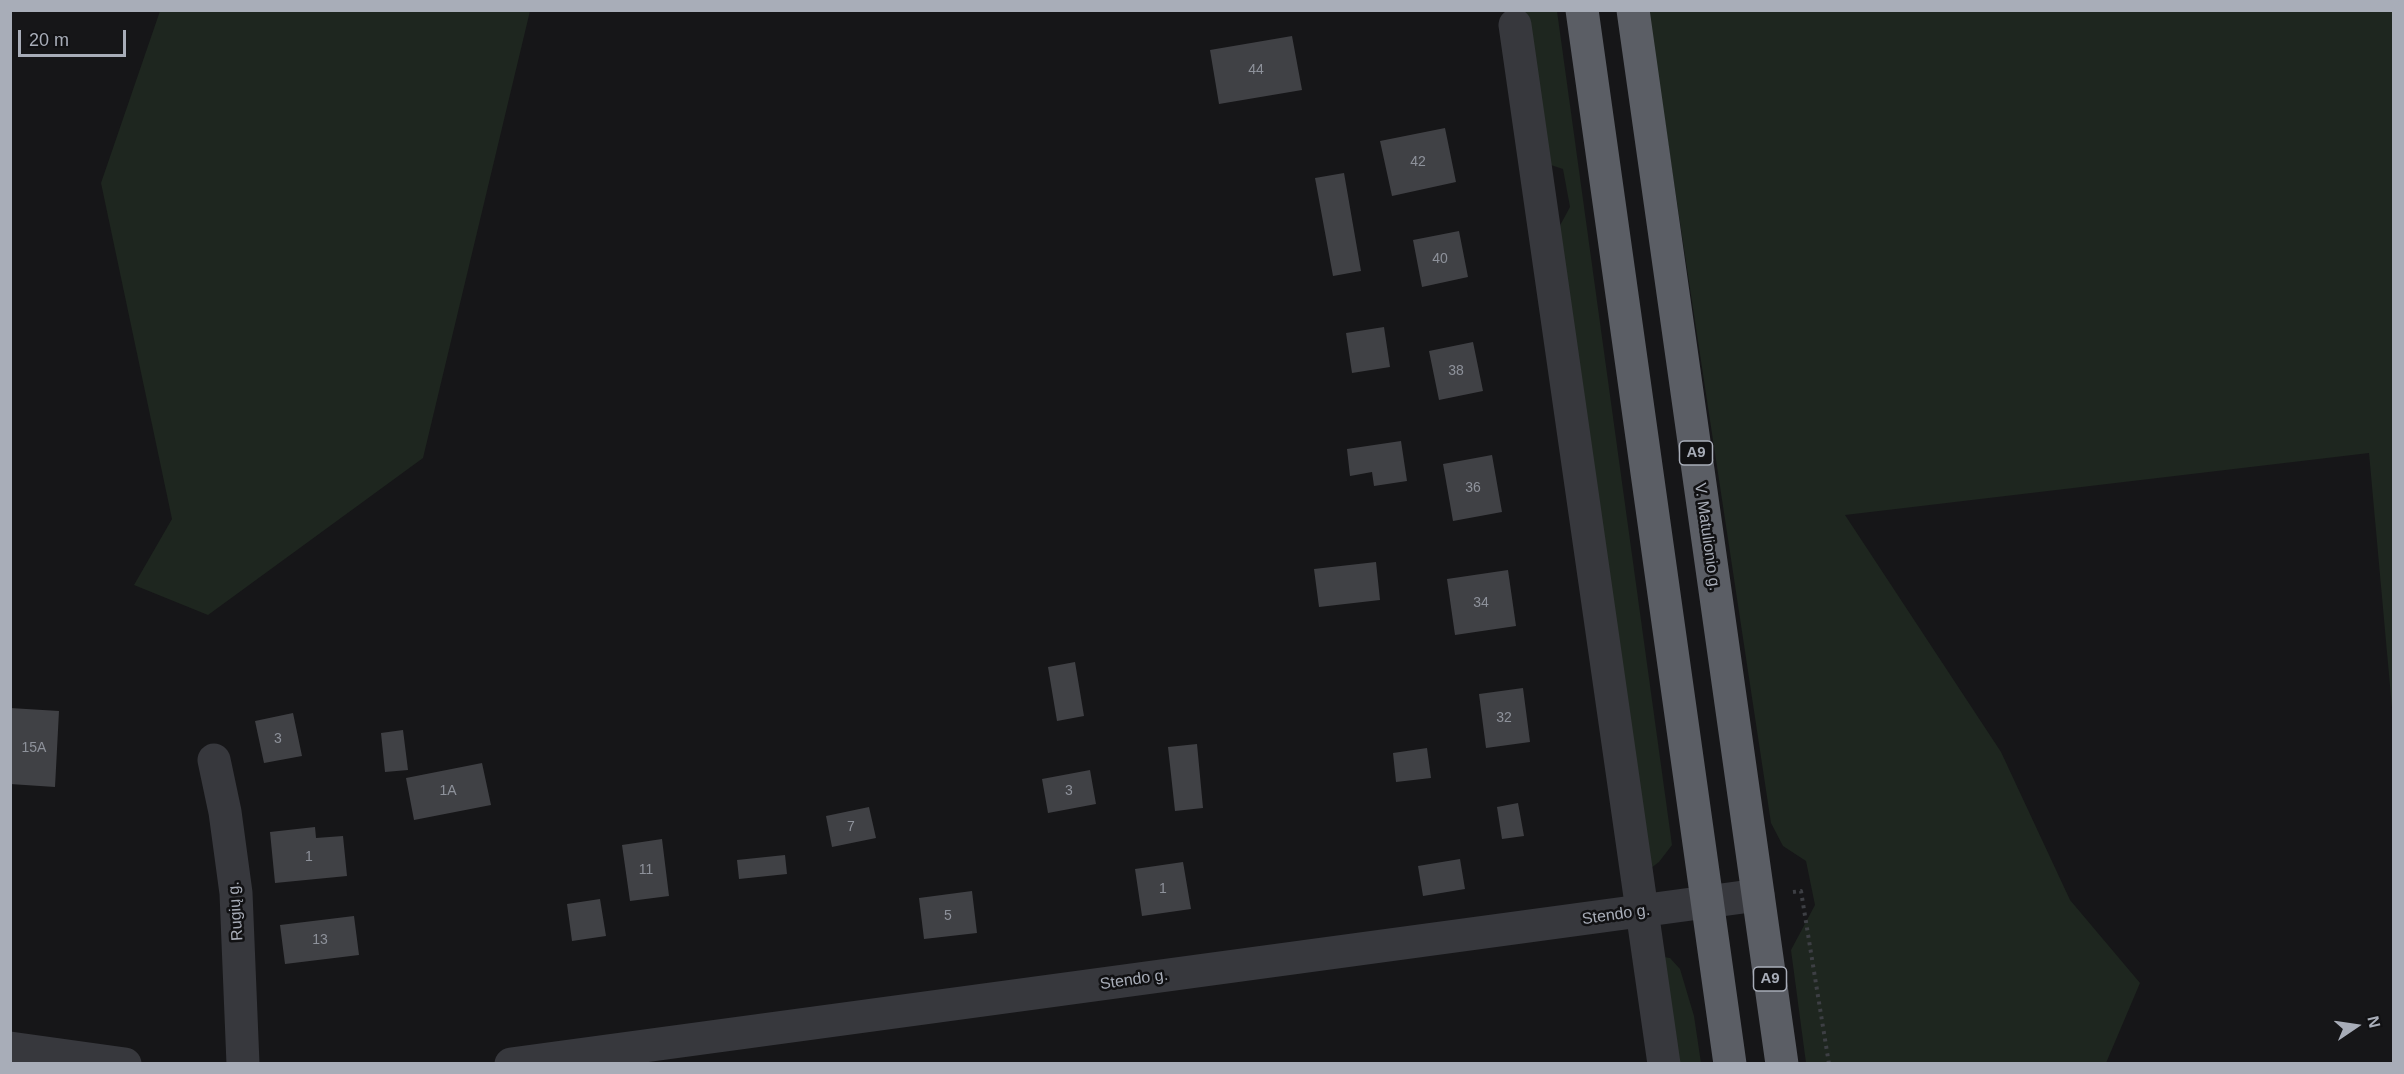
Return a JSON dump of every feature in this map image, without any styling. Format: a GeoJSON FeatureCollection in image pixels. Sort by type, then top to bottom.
{"type":"FeatureCollection","features":[{"type":"Feature","properties":{"kind":"highway"},"geometry":{"type":"LineString","coordinates":[[1582,10],[1730,1064]]}},
{"type":"Feature","properties":{"kind":"highway","name":"V. Matulionio g."},"geometry":{"type":"LineString","coordinates":[[1633,10],[1782,1064]]}},
{"type":"Feature","properties":{"kind":"street"},"geometry":{"type":"LineString","coordinates":[[1515,25],[1640,911],[1664,1064]]}},
{"type":"Feature","properties":{"kind":"street","name":"Rugių g."},"geometry":{"type":"LineString","coordinates":[[214,760],[225,812],[236,894],[243,1064]]}},
{"type":"Feature","properties":{"kind":"street","name":"Stendo g."},"geometry":{"type":"LineString","coordinates":[[521,1063],[1758,896]]}},
{"type":"Feature","properties":{"kind":"street"},"geometry":{"type":"LineString","coordinates":[[10,1048],[125,1064]]}},
{"type":"Feature","properties":{"kind":"path"},"geometry":{"type":"LineString","coordinates":[[1758,896],[1801,891],[1818,982],[1829,1064]]}},
{"type":"Feature","properties":{"kind":"shaded area"},"geometry":{"type":"Polygon","coordinates":[[[160,11],[530,11],[423,458],[208,615],[134,585],[172,519],[101,183],[160,11]]]}},
{"type":"Feature","properties":{"kind":"shaded area"},"geometry":{"type":"Polygon","coordinates":[[[1521,11],[1557,11],[1672,845],[1659,862],[1651,868],[1557,231],[1570,207],[1563,169],[1545,163],[1521,11]]]}},
{"type":"Feature","properties":{"kind":"shaded area"},"geometry":{"type":"Polygon","coordinates":[[[1648,11],[2393,11],[2393,719],[2369,453],[1845,515],[2001,752],[2070,900],[2140,983],[2106,1063],[1806,1063],[1791,950],[1815,905],[1806,861],[1783,846],[1771,823],[1648,11]]]}},
{"type":"Feature","properties":{"kind":"shaded area"},"geometry":{"type":"Polygon","coordinates":[[[1657,956],[1670,958],[1680,969],[1694,1016],[1701,1063],[1677,1063],[1657,956]]]}},
{"type":"Feature","properties":{"kind":"building"},"geometry":{"type":"Polygon","coordinates":[[[1292,36],[1302,90],[1219,104],[1210,50],[1292,36]]]}},
{"type":"Feature","properties":{"kind":"building"},"geometry":{"type":"Polygon","coordinates":[[[1445,128],[1456,182],[1392,196],[1380,141],[1445,128]]]}},
{"type":"Feature","properties":{"kind":"building"},"geometry":{"type":"Polygon","coordinates":[[[1344,173],[1361,271],[1333,276],[1315,178],[1344,173]]]}},
{"type":"Feature","properties":{"kind":"building"},"geometry":{"type":"Polygon","coordinates":[[[1459,231],[1468,277],[1422,287],[1413,240],[1459,231]]]}},
{"type":"Feature","properties":{"kind":"building"},"geometry":{"type":"Polygon","coordinates":[[[1384,327],[1390,367],[1352,373],[1346,333],[1384,327]]]}},
{"type":"Feature","properties":{"kind":"building"},"geometry":{"type":"Polygon","coordinates":[[[1473,342],[1483,391],[1439,400],[1429,351],[1473,342]]]}},
{"type":"Feature","properties":{"kind":"building"},"geometry":{"type":"Polygon","coordinates":[[[1401,441],[1407,481],[1374,486],[1372,472],[1350,476],[1347,449],[1401,441]]]}},
{"type":"Feature","properties":{"kind":"building"},"geometry":{"type":"Polygon","coordinates":[[[1492,455],[1502,512],[1453,521],[1443,464],[1492,455]]]}},
{"type":"Feature","properties":{"kind":"building"},"geometry":{"type":"Polygon","coordinates":[[[1376,562],[1380,600],[1319,607],[1314,569],[1376,562]]]}},
{"type":"Feature","properties":{"kind":"building"},"geometry":{"type":"Polygon","coordinates":[[[1508,570],[1516,626],[1455,635],[1447,579],[1508,570]]]}},
{"type":"Feature","properties":{"kind":"building"},"geometry":{"type":"Polygon","coordinates":[[[1075,662],[1084,716],[1057,721],[1048,667],[1075,662]]]}},
{"type":"Feature","properties":{"kind":"building"},"geometry":{"type":"Polygon","coordinates":[[[1523,688],[1530,742],[1486,748],[1479,694],[1523,688]]]}},
{"type":"Feature","properties":{"kind":"building"},"geometry":{"type":"Polygon","coordinates":[[[10,708],[59,711],[55,787],[10,784],[10,708]]]}},
{"type":"Feature","properties":{"kind":"building"},"geometry":{"type":"Polygon","coordinates":[[[293,713],[302,756],[264,763],[255,721],[293,713]]]}},
{"type":"Feature","properties":{"kind":"building"},"geometry":{"type":"Polygon","coordinates":[[[403,730],[408,770],[385,772],[381,733],[403,730]]]}},
{"type":"Feature","properties":{"kind":"building"},"geometry":{"type":"Polygon","coordinates":[[[1197,744],[1203,808],[1175,811],[1168,747],[1197,744]]]}},
{"type":"Feature","properties":{"kind":"building"},"geometry":{"type":"Polygon","coordinates":[[[1427,748],[1431,778],[1396,782],[1393,753],[1427,748]]]}},
{"type":"Feature","properties":{"kind":"building"},"geometry":{"type":"Polygon","coordinates":[[[482,763],[491,805],[414,820],[406,778],[482,763]]]}},
{"type":"Feature","properties":{"kind":"building"},"geometry":{"type":"Polygon","coordinates":[[[1090,770],[1096,804],[1048,813],[1042,779],[1090,770]]]}},
{"type":"Feature","properties":{"kind":"building"},"geometry":{"type":"Polygon","coordinates":[[[1518,803],[1524,836],[1502,839],[1497,807],[1518,803]]]}},
{"type":"Feature","properties":{"kind":"building"},"geometry":{"type":"Polygon","coordinates":[[[869,807],[876,838],[832,847],[826,816],[869,807]]]}},
{"type":"Feature","properties":{"kind":"building"},"geometry":{"type":"Polygon","coordinates":[[[315,827],[316,838],[343,836],[347,876],[275,883],[270,832],[315,827]]]}},
{"type":"Feature","properties":{"kind":"building"},"geometry":{"type":"Polygon","coordinates":[[[662,839],[669,896],[630,901],[622,845],[662,839]]]}},
{"type":"Feature","properties":{"kind":"building"},"geometry":{"type":"Polygon","coordinates":[[[785,855],[787,874],[739,879],[737,860],[785,855]]]}},
{"type":"Feature","properties":{"kind":"building"},"geometry":{"type":"Polygon","coordinates":[[[1460,859],[1465,889],[1423,896],[1418,866],[1460,859]]]}},
{"type":"Feature","properties":{"kind":"building"},"geometry":{"type":"Polygon","coordinates":[[[1183,862],[1191,909],[1142,916],[1135,869],[1183,862]]]}},
{"type":"Feature","properties":{"kind":"building"},"geometry":{"type":"Polygon","coordinates":[[[972,891],[977,933],[924,939],[919,898],[972,891]]]}},
{"type":"Feature","properties":{"kind":"building"},"geometry":{"type":"Polygon","coordinates":[[[600,899],[606,936],[572,941],[567,904],[600,899]]]}},
{"type":"Feature","properties":{"kind":"building"},"geometry":{"type":"Polygon","coordinates":[[[354,916],[359,955],[285,964],[280,925],[354,916]]]}}]}
